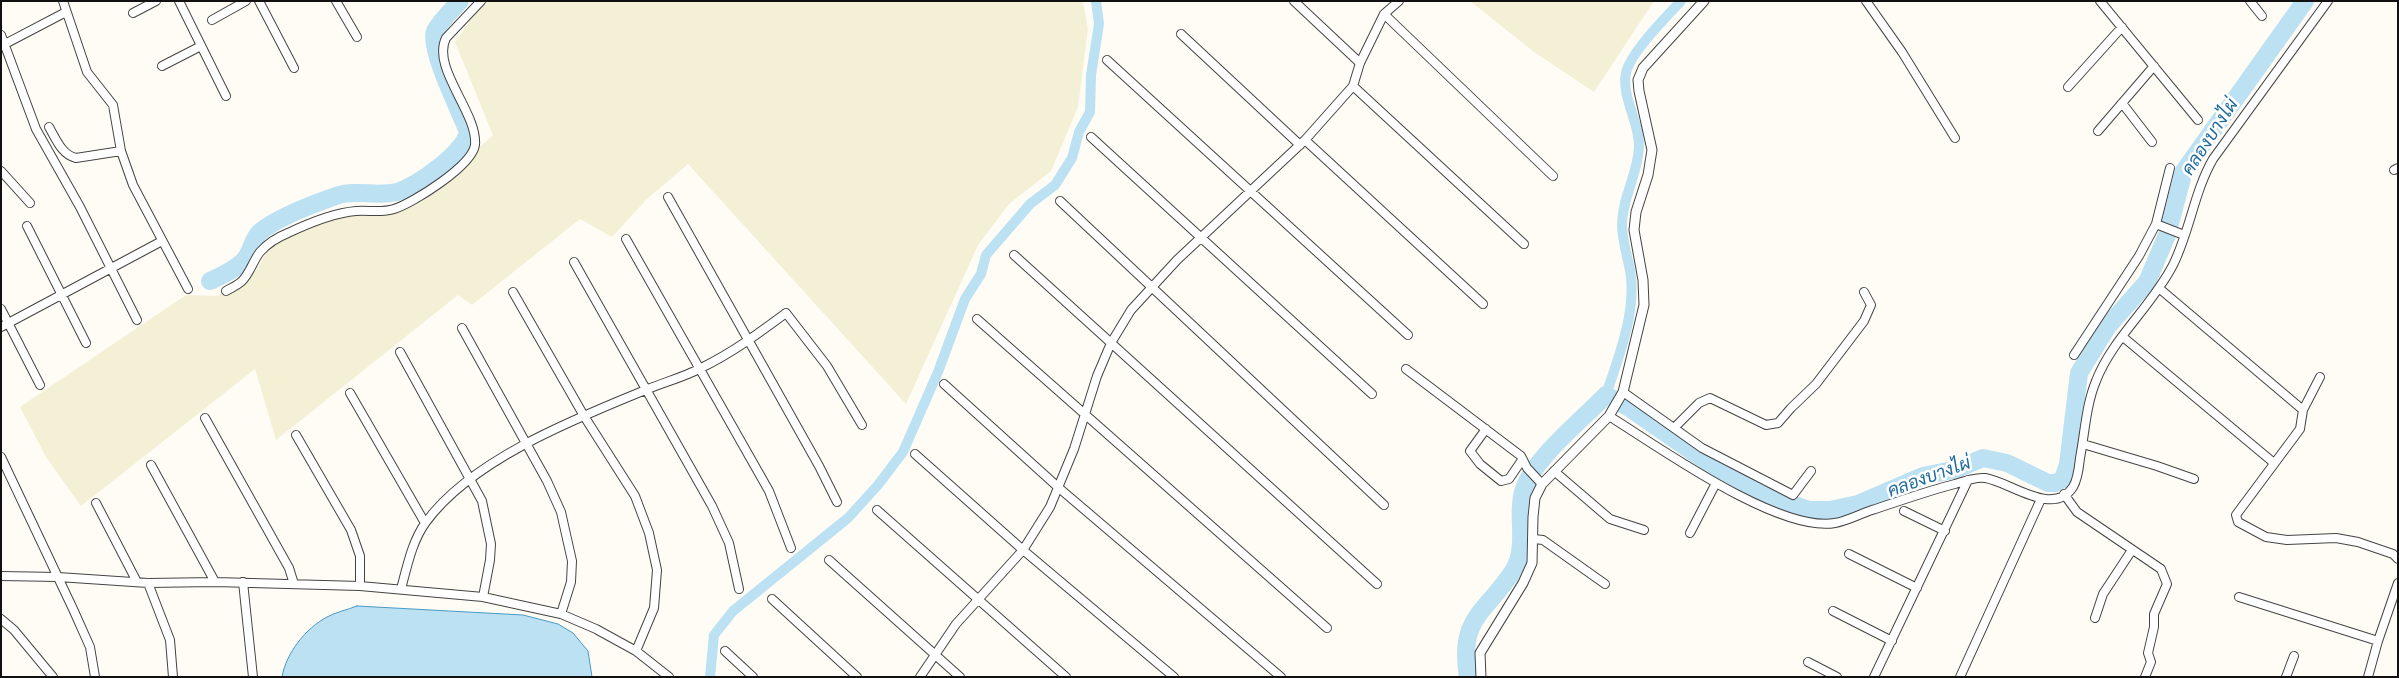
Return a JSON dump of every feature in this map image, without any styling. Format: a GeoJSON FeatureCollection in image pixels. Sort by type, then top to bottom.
{"type":"FeatureCollection","features":[{"type":"Feature","properties":{"kind":"street"},"geometry":{"type":"LineString","coordinates":[[63,1],[88,72],[113,105],[121,151],[133,185],[188,289]]}},
{"type":"Feature","properties":{"kind":"street"},"geometry":{"type":"LineString","coordinates":[[133,12],[156,1]]}},
{"type":"Feature","properties":{"kind":"street"},"geometry":{"type":"LineString","coordinates":[[179,1],[226,96]]}},
{"type":"Feature","properties":{"kind":"street"},"geometry":{"type":"LineString","coordinates":[[212,20],[246,1]]}},
{"type":"Feature","properties":{"kind":"street"},"geometry":{"type":"LineString","coordinates":[[258,1],[294,68]]}},
{"type":"Feature","properties":{"kind":"street"},"geometry":{"type":"LineString","coordinates":[[336,1],[356,37]]}},
{"type":"Feature","properties":{"kind":"street"},"geometry":{"type":"LineString","coordinates":[[226,291],[241,282],[251,270],[260,253],[281,236],[338,214],[391,210],[403,206],[435,187],[466,161],[472,153],[474,135],[443,59],[443,44],[446,38],[481,1]]}},
{"type":"Feature","properties":{"kind":"street"},"geometry":{"type":"LineString","coordinates":[[1294,1],[1360,63]]}},
{"type":"Feature","properties":{"kind":"street"},"geometry":{"type":"LineString","coordinates":[[920,677],[956,624],[1023,550],[1050,507],[1059,488],[1097,376],[1111,343],[1131,310],[1201,238],[1302,143],[1353,86],[1360,63],[1384,14],[1398,1]]}},
{"type":"Feature","properties":{"kind":"street"},"geometry":{"type":"LineString","coordinates":[[1481,677],[1480,653],[1523,583],[1532,563],[1533,517],[1536,498],[1542,484],[1611,413],[1622,394],[1644,305],[1644,280],[1634,230],[1636,212],[1648,175],[1652,150],[1638,80],[1643,68],[1704,1]]}},
{"type":"Feature","properties":{"kind":"street"},"geometry":{"type":"LineString","coordinates":[[1866,1],[1902,52],[1955,138]]}},
{"type":"Feature","properties":{"kind":"street"},"geometry":{"type":"LineString","coordinates":[[2100,1],[2198,120]]}},
{"type":"Feature","properties":{"kind":"street"},"geometry":{"type":"LineString","coordinates":[[2250,1],[2262,16]]}},
{"type":"Feature","properties":{"kind":"street"},"geometry":{"type":"LineString","coordinates":[[1611,413],[1716,483],[1751,503],[1811,523],[1835,523],[1929,490],[1983,477],[2000,481],[2023,493],[2041,499],[2055,498],[2064,494],[2073,488],[2095,381],[2104,363],[2160,289],[2174,263],[2202,178],[2213,159],[2328,1]]}},
{"type":"Feature","properties":{"kind":"street"},"geometry":{"type":"LineString","coordinates":[[3,45],[66,12]]}},
{"type":"Feature","properties":{"kind":"street"},"geometry":{"type":"LineString","coordinates":[[1384,14],[1553,176]]}},
{"type":"Feature","properties":{"kind":"street"},"geometry":{"type":"LineString","coordinates":[[2068,87],[2122,27]]}},
{"type":"Feature","properties":{"kind":"street"},"geometry":{"type":"LineString","coordinates":[[1181,34],[1483,304]]}},
{"type":"Feature","properties":{"kind":"street"},"geometry":{"type":"LineString","coordinates":[[1,35],[3,45],[36,129],[80,207],[137,320]]}},
{"type":"Feature","properties":{"kind":"street"},"geometry":{"type":"LineString","coordinates":[[162,66],[202,46]]}},
{"type":"Feature","properties":{"kind":"street"},"geometry":{"type":"LineString","coordinates":[[1107,60],[1408,335]]}},
{"type":"Feature","properties":{"kind":"street"},"geometry":{"type":"LineString","coordinates":[[2098,131],[2154,66]]}},
{"type":"Feature","properties":{"kind":"street"},"geometry":{"type":"LineString","coordinates":[[1353,86],[1524,244]]}},
{"type":"Feature","properties":{"kind":"street"},"geometry":{"type":"LineString","coordinates":[[2122,103],[2152,142]]}},
{"type":"Feature","properties":{"kind":"street"},"geometry":{"type":"LineString","coordinates":[[49,128],[66,154],[76,158],[121,151]]}},
{"type":"Feature","properties":{"kind":"street"},"geometry":{"type":"LineString","coordinates":[[1092,138],[1372,394]]}},
{"type":"Feature","properties":{"kind":"street"},"geometry":{"type":"LineString","coordinates":[[2074,355],[2158,225],[2170,168]]}},
{"type":"Feature","properties":{"kind":"street"},"geometry":{"type":"LineString","coordinates":[[1,171],[30,203]]}},
{"type":"Feature","properties":{"kind":"street"},"geometry":{"type":"LineString","coordinates":[[668,197],[837,502]]}},
{"type":"Feature","properties":{"kind":"street"},"geometry":{"type":"LineString","coordinates":[[1060,201],[1384,505]]}},
{"type":"Feature","properties":{"kind":"street"},"geometry":{"type":"LineString","coordinates":[[2158,225],[2182,235]]}},
{"type":"Feature","properties":{"kind":"street"},"geometry":{"type":"LineString","coordinates":[[27,226],[86,343]]}},
{"type":"Feature","properties":{"kind":"street"},"geometry":{"type":"LineString","coordinates":[[626,239],[770,491],[791,548]]}},
{"type":"Feature","properties":{"kind":"street"},"geometry":{"type":"LineString","coordinates":[[5,325],[162,241]]}},
{"type":"Feature","properties":{"kind":"street"},"geometry":{"type":"LineString","coordinates":[[1014,255],[1377,584]]}},
{"type":"Feature","properties":{"kind":"street"},"geometry":{"type":"LineString","coordinates":[[574,262],[712,506],[729,543],[739,589]]}},
{"type":"Feature","properties":{"kind":"street"},"geometry":{"type":"LineString","coordinates":[[2160,289],[2303,410]]}},
{"type":"Feature","properties":{"kind":"street"},"geometry":{"type":"LineString","coordinates":[[513,292],[584,416],[635,496],[649,533],[657,570],[654,608],[636,651]]}},
{"type":"Feature","properties":{"kind":"street"},"geometry":{"type":"LineString","coordinates":[[1674,428],[1699,403],[1710,398],[1766,425],[1778,424],[1791,408],[1816,384],[1864,321],[1871,305],[1864,292]]}},
{"type":"Feature","properties":{"kind":"street"},"geometry":{"type":"LineString","coordinates":[[1,309],[5,325],[40,385]]}},
{"type":"Feature","properties":{"kind":"street"},"geometry":{"type":"LineString","coordinates":[[401,589],[409,557],[425,523],[449,496],[472,478],[526,444],[584,416],[700,369],[748,340],[786,313],[827,366],[862,425]]}},
{"type":"Feature","properties":{"kind":"street"},"geometry":{"type":"LineString","coordinates":[[976,319],[1327,628]]}},
{"type":"Feature","properties":{"kind":"street"},"geometry":{"type":"LineString","coordinates":[[462,328],[547,481],[562,512],[572,561],[571,582],[561,614]]}},
{"type":"Feature","properties":{"kind":"street"},"geometry":{"type":"LineString","coordinates":[[2123,338],[2274,464]]}},
{"type":"Feature","properties":{"kind":"street"},"geometry":{"type":"LineString","coordinates":[[400,352],[472,478],[482,500],[491,544],[483,597]]}},
{"type":"Feature","properties":{"kind":"street"},"geometry":{"type":"LineString","coordinates":[[1406,368],[1521,456],[1527,468],[1542,484]]}},
{"type":"Feature","properties":{"kind":"street"},"geometry":{"type":"LineString","coordinates":[[2320,377],[2303,410],[2300,429],[2236,515],[2238,522],[2266,537],[2287,540],[2336,538],[2358,542],[2393,554],[2398,559]]}},
{"type":"Feature","properties":{"kind":"street"},"geometry":{"type":"LineString","coordinates":[[944,384],[1059,488],[1281,677]]}},
{"type":"Feature","properties":{"kind":"street"},"geometry":{"type":"LineString","coordinates":[[350,393],[425,523]]}},
{"type":"Feature","properties":{"kind":"street"},"geometry":{"type":"LineString","coordinates":[[1622,394],[1702,448],[1793,495],[1811,471]]}},
{"type":"Feature","properties":{"kind":"street"},"geometry":{"type":"LineString","coordinates":[[205,418],[289,568],[294,584]]}},
{"type":"Feature","properties":{"kind":"street"},"geometry":{"type":"LineString","coordinates":[[1486,429],[1470,451],[1480,464],[1501,481],[1509,479],[1522,460]]}},
{"type":"Feature","properties":{"kind":"street"},"geometry":{"type":"LineString","coordinates":[[296,435],[351,530],[360,556],[360,586]]}},
{"type":"Feature","properties":{"kind":"street"},"geometry":{"type":"LineString","coordinates":[[2083,444],[2194,479]]}},
{"type":"Feature","properties":{"kind":"street"},"geometry":{"type":"LineString","coordinates":[[915,454],[1023,550],[1174,677]]}},
{"type":"Feature","properties":{"kind":"street"},"geometry":{"type":"LineString","coordinates":[[1,457],[90,647],[96,677]]}},
{"type":"Feature","properties":{"kind":"street"},"geometry":{"type":"LineString","coordinates":[[151,465],[214,582]]}},
{"type":"Feature","properties":{"kind":"street"},"geometry":{"type":"LineString","coordinates":[[1554,471],[1610,519],[1644,530]]}},
{"type":"Feature","properties":{"kind":"street"},"geometry":{"type":"LineString","coordinates":[[1874,677],[1968,480]]}},
{"type":"Feature","properties":{"kind":"street"},"geometry":{"type":"LineString","coordinates":[[1690,533],[1716,483]]}},
{"type":"Feature","properties":{"kind":"street"},"geometry":{"type":"LineString","coordinates":[[2064,494],[2077,512],[2162,569],[2167,580],[2154,614],[2154,628],[2148,653],[2151,662],[2145,677]]}},
{"type":"Feature","properties":{"kind":"street"},"geometry":{"type":"LineString","coordinates":[[1960,677],[2041,499]]}},
{"type":"Feature","properties":{"kind":"street"},"geometry":{"type":"LineString","coordinates":[[96,504],[136,582]]}},
{"type":"Feature","properties":{"kind":"street"},"geometry":{"type":"LineString","coordinates":[[877,510],[1066,677]]}},
{"type":"Feature","properties":{"kind":"street"},"geometry":{"type":"LineString","coordinates":[[1904,510],[1945,531]]}},
{"type":"Feature","properties":{"kind":"street"},"geometry":{"type":"LineString","coordinates":[[1534,539],[1543,540],[1605,584]]}},
{"type":"Feature","properties":{"kind":"street"},"geometry":{"type":"LineString","coordinates":[[2095,618],[2103,594],[2132,550]]}},
{"type":"Feature","properties":{"kind":"street"},"geometry":{"type":"LineString","coordinates":[[1849,554],[1917,588]]}},
{"type":"Feature","properties":{"kind":"street"},"geometry":{"type":"LineString","coordinates":[[829,560],[960,677]]}},
{"type":"Feature","properties":{"kind":"street"},"geometry":{"type":"LineString","coordinates":[[1,576],[58,577],[148,583],[242,582],[360,586],[483,597],[561,614],[596,629],[636,651],[669,677]]}},
{"type":"Feature","properties":{"kind":"street"},"geometry":{"type":"LineString","coordinates":[[242,582],[253,677]]}},
{"type":"Feature","properties":{"kind":"street"},"geometry":{"type":"LineString","coordinates":[[2368,677],[2398,582]]}},
{"type":"Feature","properties":{"kind":"street"},"geometry":{"type":"LineString","coordinates":[[148,583],[170,640],[173,677]]}},
{"type":"Feature","properties":{"kind":"street"},"geometry":{"type":"LineString","coordinates":[[2239,597],[2378,641]]}},
{"type":"Feature","properties":{"kind":"street"},"geometry":{"type":"LineString","coordinates":[[772,599],[856,677]]}},
{"type":"Feature","properties":{"kind":"street"},"geometry":{"type":"LineString","coordinates":[[1833,611],[1892,640]]}},
{"type":"Feature","properties":{"kind":"street"},"geometry":{"type":"LineString","coordinates":[[1,619],[14,630],[53,677]]}},
{"type":"Feature","properties":{"kind":"street"},"geometry":{"type":"LineString","coordinates":[[725,651],[753,677]]}},
{"type":"Feature","properties":{"kind":"street"},"geometry":{"type":"LineString","coordinates":[[2286,677],[2294,656]]}},
{"type":"Feature","properties":{"kind":"street"},"geometry":{"type":"LineString","coordinates":[[1808,662],[1838,677]]}},
{"type":"Feature","properties":{"kind":"street"},"geometry":{"type":"LineString","coordinates":[[652,677],[657,669]]}},
{"type":"Feature","properties":{"kind":"shaded area"},"geometry":{"type":"Polygon","coordinates":[[[484,1],[1083,1],[1088,29],[1078,107],[1051,171],[1009,204],[978,245],[906,404],[688,164],[646,200],[612,237],[580,219],[472,305],[458,295],[276,440],[255,369],[81,506],[46,457],[20,407],[186,295],[217,296],[255,272],[273,242],[342,209],[395,207],[435,188],[493,135],[455,42],[484,1]]]}},
{"type":"Feature","properties":{"kind":"shaded area"},"geometry":{"type":"Polygon","coordinates":[[[1470,1],[1654,1],[1594,92],[1534,52],[1470,1]]]}},
{"type":"Feature","properties":{"kind":"water"},"geometry":{"type":"Polygon","coordinates":[[[357,606],[523,615],[558,624],[573,633],[588,651],[592,677],[282,677],[292,650],[305,634],[330,615],[357,606]]]}},
{"type":"Feature","properties":{"kind":"waterway"},"geometry":{"type":"LineString","coordinates":[[210,281],[242,263],[257,235],[276,221],[307,207],[344,194],[381,194],[405,189],[438,168],[458,149],[468,132],[446,81],[434,39],[437,27],[460,1]]}},
{"type":"Feature","properties":{"kind":"waterway"},"geometry":{"type":"LineString","coordinates":[[710,677],[714,635],[733,611],[848,518],[878,485],[903,452],[938,372],[965,299],[981,274],[986,255],[1030,204],[1055,185],[1072,158],[1079,132],[1090,112],[1091,75],[1099,24],[1096,1]]}},
{"type":"Feature","properties":{"kind":"waterway"},"geometry":{"type":"LineString","coordinates":[[1606,395],[1628,322],[1632,292],[1622,225],[1625,205],[1638,157],[1639,138],[1628,101],[1625,82],[1626,73],[1641,46],[1681,1]]}},
{"type":"Feature","properties":{"kind":"waterway","name":"คลองบางไผ่"},"geometry":{"type":"LineString","coordinates":[[1468,677],[1466,657],[1467,641],[1471,628],[1484,607],[1513,571],[1518,561],[1521,541],[1522,499],[1529,477],[1560,439],[1606,395],[1631,409],[1719,470],[1757,492],[1809,510],[1830,510],[1858,504],[1923,476],[1957,469],[1983,458],[2007,463],[2048,483],[2055,483],[2063,479],[2068,464],[2079,373],[2108,326],[2147,282],[2167,235],[2184,171],[2305,1]]}}]}
